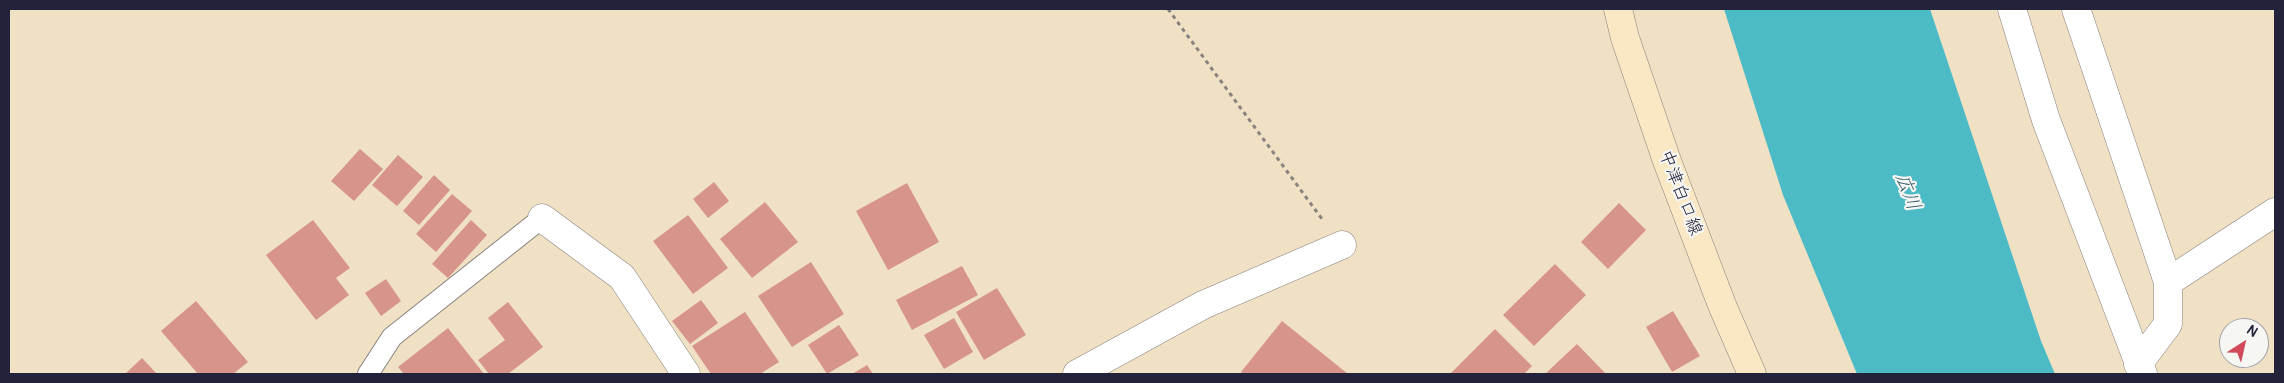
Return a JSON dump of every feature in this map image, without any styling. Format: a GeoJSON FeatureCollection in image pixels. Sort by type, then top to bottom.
{"type":"FeatureCollection","features":[{"type":"Feature","properties":{"kind":"main road","name":"中津白口線"},"geometry":{"type":"LineString","coordinates":[[1618,9],[1667,161],[1722,305],[1752,374]]}},
{"type":"Feature","properties":{"kind":"street"},"geometry":{"type":"LineString","coordinates":[[2012,9],[2046,120],[2141,369]]}},
{"type":"Feature","properties":{"kind":"street"},"geometry":{"type":"LineString","coordinates":[[2076,9],[2168,282],[2168,324],[2141,369]]}},
{"type":"Feature","properties":{"kind":"street"},"geometry":{"type":"LineString","coordinates":[[2168,282],[2275,212]]}},
{"type":"Feature","properties":{"kind":"street"},"geometry":{"type":"LineString","coordinates":[[542,218],[622,276],[686,374]]}},
{"type":"Feature","properties":{"kind":"street"},"geometry":{"type":"LineString","coordinates":[[1077,374],[1204,305],[1342,245]]}},
{"type":"Feature","properties":{"kind":"lane"},"geometry":{"type":"LineString","coordinates":[[368,374],[392,337],[542,218]]}},
{"type":"Feature","properties":{"kind":"path"},"geometry":{"type":"LineString","coordinates":[[1168,9],[1342,245]]}},
{"type":"Feature","properties":{"kind":"water","name":"広川"},"geometry":{"type":"Polygon","coordinates":[[[1724,9],[1930,9],[2041,341],[2055,374],[1857,374],[1783,195],[1724,9]]]}},
{"type":"Feature","properties":{"kind":"building"},"geometry":{"type":"Polygon","coordinates":[[[360,149],[383,169],[354,201],[331,181],[360,149]]]}},
{"type":"Feature","properties":{"kind":"building"},"geometry":{"type":"Polygon","coordinates":[[[398,155],[423,177],[397,206],[372,185],[398,155]]]}},
{"type":"Feature","properties":{"kind":"building"},"geometry":{"type":"Polygon","coordinates":[[[434,175],[450,190],[419,225],[403,211],[434,175]]]}},
{"type":"Feature","properties":{"kind":"building"},"geometry":{"type":"Polygon","coordinates":[[[714,182],[729,201],[708,218],[693,199],[714,182]]]}},
{"type":"Feature","properties":{"kind":"building"},"geometry":{"type":"Polygon","coordinates":[[[907,183],[939,242],[888,270],[856,211],[907,183]]]}},
{"type":"Feature","properties":{"kind":"building"},"geometry":{"type":"Polygon","coordinates":[[[452,194],[472,211],[436,252],[416,234],[452,194]]]}},
{"type":"Feature","properties":{"kind":"building"},"geometry":{"type":"Polygon","coordinates":[[[765,202],[798,242],[752,278],[720,239],[765,202]]]}},
{"type":"Feature","properties":{"kind":"building"},"geometry":{"type":"Polygon","coordinates":[[[1619,203],[1646,230],[1608,269],[1581,242],[1619,203]]]}},
{"type":"Feature","properties":{"kind":"building"},"geometry":{"type":"Polygon","coordinates":[[[688,215],[728,268],[693,294],[653,241],[688,215]]]}},
{"type":"Feature","properties":{"kind":"building"},"geometry":{"type":"Polygon","coordinates":[[[313,220],[350,268],[336,278],[349,295],[316,320],[266,255],[313,220]]]}},
{"type":"Feature","properties":{"kind":"building"},"geometry":{"type":"Polygon","coordinates":[[[471,220],[487,235],[448,278],[432,264],[471,220]]]}},
{"type":"Feature","properties":{"kind":"building"},"geometry":{"type":"Polygon","coordinates":[[[811,262],[844,314],[792,347],[758,296],[811,262]]]}},
{"type":"Feature","properties":{"kind":"building"},"geometry":{"type":"Polygon","coordinates":[[[1555,264],[1586,295],[1534,346],[1503,315],[1555,264]]]}},
{"type":"Feature","properties":{"kind":"building"},"geometry":{"type":"Polygon","coordinates":[[[962,266],[978,295],[912,330],[896,300],[962,266]]]}},
{"type":"Feature","properties":{"kind":"building"},"geometry":{"type":"Polygon","coordinates":[[[386,279],[401,301],[381,316],[365,293],[386,279]]]}},
{"type":"Feature","properties":{"kind":"building"},"geometry":{"type":"Polygon","coordinates":[[[997,288],[1026,335],[984,360],[956,312],[997,288]]]}},
{"type":"Feature","properties":{"kind":"building"},"geometry":{"type":"Polygon","coordinates":[[[701,300],[718,323],[690,344],[672,321],[701,300]]]}},
{"type":"Feature","properties":{"kind":"building"},"geometry":{"type":"Polygon","coordinates":[[[196,301],[248,362],[233,374],[198,374],[161,331],[196,301]]]}},
{"type":"Feature","properties":{"kind":"building"},"geometry":{"type":"Polygon","coordinates":[[[508,302],[543,347],[508,374],[489,374],[478,360],[505,340],[488,318],[508,302]]]}},
{"type":"Feature","properties":{"kind":"building"},"geometry":{"type":"Polygon","coordinates":[[[1673,311],[1700,356],[1672,372],[1646,327],[1673,311]]]}},
{"type":"Feature","properties":{"kind":"building"},"geometry":{"type":"Polygon","coordinates":[[[745,312],[779,362],[760,374],[711,374],[692,346],[745,312]]]}},
{"type":"Feature","properties":{"kind":"building"},"geometry":{"type":"Polygon","coordinates":[[[954,318],[973,352],[944,369],[924,335],[954,318]]]}},
{"type":"Feature","properties":{"kind":"building"},"geometry":{"type":"Polygon","coordinates":[[[1282,321],[1348,374],[1243,374],[1241,372],[1282,321]]]}},
{"type":"Feature","properties":{"kind":"building"},"geometry":{"type":"Polygon","coordinates":[[[839,325],[859,355],[827,374],[808,345],[839,325]]]}},
{"type":"Feature","properties":{"kind":"building"},"geometry":{"type":"Polygon","coordinates":[[[448,328],[484,374],[404,374],[398,367],[448,328]]]}},
{"type":"Feature","properties":{"kind":"building"},"geometry":{"type":"Polygon","coordinates":[[[1495,329],[1532,366],[1524,374],[1451,373],[1495,329]]]}},
{"type":"Feature","properties":{"kind":"building"},"geometry":{"type":"Polygon","coordinates":[[[1577,344],[1606,374],[1545,374],[1577,344]]]}},
{"type":"Feature","properties":{"kind":"building"},"geometry":{"type":"Polygon","coordinates":[[[142,358],[157,374],[125,374],[142,358]]]}},
{"type":"Feature","properties":{"kind":"building"},"geometry":{"type":"Polygon","coordinates":[[[867,365],[873,374],[852,374],[867,365]]]}}]}
